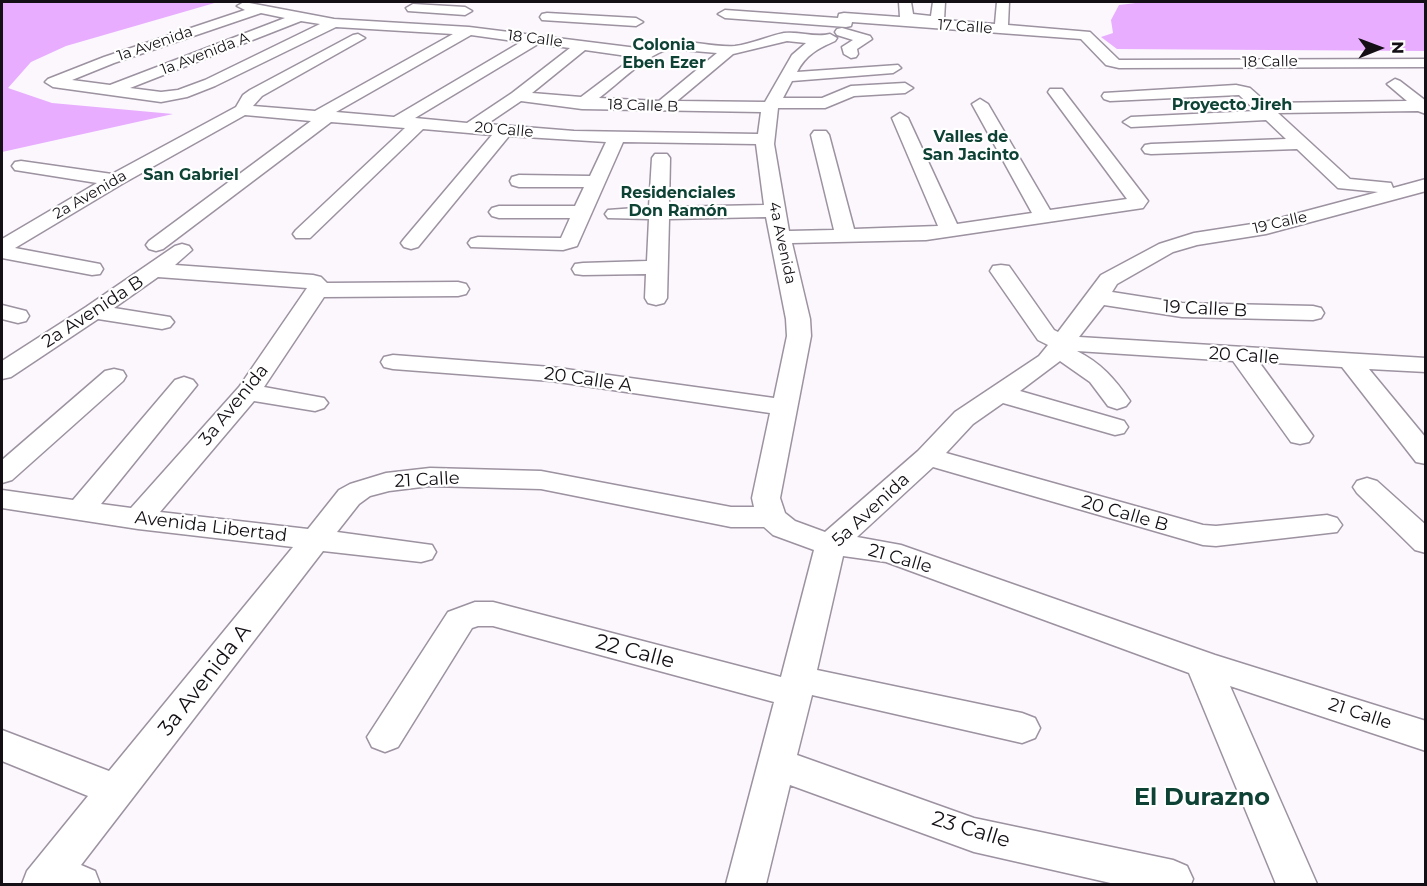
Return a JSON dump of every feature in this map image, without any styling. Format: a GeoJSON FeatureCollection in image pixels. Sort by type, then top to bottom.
{"type":"FeatureCollection","features":[{"type":"Feature","properties":{"kind":"street"},"geometry":{"type":"LineString","coordinates":[[435,29],[477,2]]}},
{"type":"Feature","properties":{"kind":"street"},"geometry":{"type":"LineString","coordinates":[[905,2],[908,19],[937,20],[939,2]]}},
{"type":"Feature","properties":{"kind":"street"},"geometry":{"type":"LineString","coordinates":[[1001,29],[1003,2]]}},
{"type":"Feature","properties":{"kind":"street","name":"18 Calle"},"geometry":{"type":"LineString","coordinates":[[253,6],[299,13],[334,23],[470,31],[614,50],[710,48],[725,43]]}},
{"type":"Feature","properties":{"kind":"street","name":"1a Avenida"},"geometry":{"type":"LineString","coordinates":[[110,90],[53,82],[253,6]]}},
{"type":"Feature","properties":{"kind":"street"},"geometry":{"type":"LineString","coordinates":[[413,8],[465,11]]}},
{"type":"Feature","properties":{"kind":"street"},"geometry":{"type":"LineString","coordinates":[[797,8],[840,21],[865,39],[849,47],[851,54]]}},
{"type":"Feature","properties":{"kind":"street","name":"1a Avenida A"},"geometry":{"type":"LineString","coordinates":[[110,90],[299,13]]}},
{"type":"Feature","properties":{"kind":"street"},"geometry":{"type":"LineString","coordinates":[[725,14],[840,21]]}},
{"type":"Feature","properties":{"kind":"street"},"geometry":{"type":"LineString","coordinates":[[547,17],[639,17],[614,50]]}},
{"type":"Feature","properties":{"kind":"street"},"geometry":{"type":"LineString","coordinates":[[661,107],[725,43],[742,49],[840,21]]}},
{"type":"Feature","properties":{"kind":"street","name":"17 Calle"},"geometry":{"type":"LineString","coordinates":[[840,21],[1001,29],[1081,30],[1114,63]]}},
{"type":"Feature","properties":{"kind":"street","name":"4a Avenida"},"geometry":{"type":"LineString","coordinates":[[771,517],[766,498],[782,406],[799,336],[798,319],[775,211],[766,139],[772,105],[797,58],[840,21]]}},
{"type":"Feature","properties":{"kind":"street"},"geometry":{"type":"LineString","coordinates":[[110,90],[167,97],[210,83],[334,23]]}},
{"type":"Feature","properties":{"kind":"street"},"geometry":{"type":"LineString","coordinates":[[582,104],[654,50],[657,42],[669,30]]}},
{"type":"Feature","properties":{"kind":"street"},"geometry":{"type":"LineString","coordinates":[[156,245],[321,117],[470,31]]}},
{"type":"Feature","properties":{"kind":"street"},"geometry":{"type":"LineString","coordinates":[[133,38],[163,41]]}},
{"type":"Feature","properties":{"kind":"street","name":"2a Avenida"},"geometry":{"type":"LineString","coordinates":[[2,247],[115,180],[242,110],[249,98],[256,93],[358,38]]}},
{"type":"Feature","properties":{"kind":"street"},"geometry":{"type":"LineString","coordinates":[[399,121],[536,39]]}},
{"type":"Feature","properties":{"kind":"street"},"geometry":{"type":"LineString","coordinates":[[470,128],[518,96],[582,46]]}},
{"type":"Feature","properties":{"kind":"street"},"geometry":{"type":"LineString","coordinates":[[77,55],[109,60]]}},
{"type":"Feature","properties":{"kind":"street","name":"18 Calle"},"geometry":{"type":"LineString","coordinates":[[1114,63],[1425,63]]}},
{"type":"Feature","properties":{"kind":"street"},"geometry":{"type":"LineString","coordinates":[[787,76],[801,77],[893,68]]}},
{"type":"Feature","properties":{"kind":"street"},"geometry":{"type":"LineString","coordinates":[[1395,84],[1424,107]]}},
{"type":"Feature","properties":{"kind":"street","name":"18 Calle B"},"geometry":{"type":"LineString","coordinates":[[518,96],[582,104],[661,107],[772,105],[825,103],[852,91],[905,88]]}},
{"type":"Feature","properties":{"kind":"street"},"geometry":{"type":"LineString","coordinates":[[1110,96],[1240,90],[1345,184],[1381,187],[1398,192]]}},
{"type":"Feature","properties":{"kind":"street"},"geometry":{"type":"LineString","coordinates":[[782,237],[899,236],[950,231],[1136,204],[1138,201],[1056,92]]}},
{"type":"Feature","properties":{"kind":"street"},"geometry":{"type":"LineString","coordinates":[[980,104],[1044,218]]}},
{"type":"Feature","properties":{"kind":"street"},"geometry":{"type":"LineString","coordinates":[[1131,122],[1267,112],[1424,107]]}},
{"type":"Feature","properties":{"kind":"street","name":"20 Calle"},"geometry":{"type":"LineString","coordinates":[[242,110],[574,136],[766,139]]}},
{"type":"Feature","properties":{"kind":"street"},"geometry":{"type":"LineString","coordinates":[[900,118],[950,231]]}},
{"type":"Feature","properties":{"kind":"street"},"geometry":{"type":"LineString","coordinates":[[303,234],[420,123]]}},
{"type":"Feature","properties":{"kind":"street"},"geometry":{"type":"LineString","coordinates":[[411,243],[505,130]]}},
{"type":"Feature","properties":{"kind":"street"},"geometry":{"type":"LineString","coordinates":[[820,135],[846,236]]}},
{"type":"Feature","properties":{"kind":"street"},"geometry":{"type":"LineString","coordinates":[[478,243],[568,244],[617,136]]}},
{"type":"Feature","properties":{"kind":"street"},"geometry":{"type":"LineString","coordinates":[[1151,149],[1302,144]]}},
{"type":"Feature","properties":{"kind":"street"},"geometry":{"type":"LineString","coordinates":[[656,298],[657,213],[661,158]]}},
{"type":"Feature","properties":{"kind":"street"},"geometry":{"type":"LineString","coordinates":[[21,166],[115,180]]}},
{"type":"Feature","properties":{"kind":"street"},"geometry":{"type":"LineString","coordinates":[[519,181],[598,182]]}},
{"type":"Feature","properties":{"kind":"street","name":"19 Calle"},"geometry":{"type":"LineString","coordinates":[[1137,263],[1166,248],[1194,239],[1266,228],[1424,187]]}},
{"type":"Feature","properties":{"kind":"street"},"geometry":{"type":"LineString","coordinates":[[615,214],[775,211]]}},
{"type":"Feature","properties":{"kind":"street"},"geometry":{"type":"LineString","coordinates":[[499,212],[581,212]]}},
{"type":"Feature","properties":{"kind":"street"},"geometry":{"type":"LineString","coordinates":[[2,225],[30,231]]}},
{"type":"Feature","properties":{"kind":"street","name":"2a Avenida B"},"geometry":{"type":"LineString","coordinates":[[2,372],[156,270],[182,250]]}},
{"type":"Feature","properties":{"kind":"street"},"geometry":{"type":"LineString","coordinates":[[2,252],[92,269]]}},
{"type":"Feature","properties":{"kind":"street","name":"5a Avenida"},"geometry":{"type":"LineString","coordinates":[[746,885],[831,544],[928,457],[964,418],[1048,361],[1109,280],[1137,263]]}},
{"type":"Feature","properties":{"kind":"street"},"geometry":{"type":"LineString","coordinates":[[583,269],[657,267]]}},
{"type":"Feature","properties":{"kind":"street"},"geometry":{"type":"LineString","coordinates":[[156,270],[314,282],[317,287],[458,289]]}},
{"type":"Feature","properties":{"kind":"street"},"geometry":{"type":"LineString","coordinates":[[1001,272],[1046,335],[1103,379],[1117,401]]}},
{"type":"Feature","properties":{"kind":"street","name":"3a Avenida"},"geometry":{"type":"LineString","coordinates":[[138,519],[248,392],[317,287]]}},
{"type":"Feature","properties":{"kind":"street","name":"19 Calle B"},"geometry":{"type":"LineString","coordinates":[[1098,297],[1182,310],[1312,313]]}},
{"type":"Feature","properties":{"kind":"street"},"geometry":{"type":"LineString","coordinates":[[94,312],[162,322]]}},
{"type":"Feature","properties":{"kind":"street","name":"20 Calle"},"geometry":{"type":"LineString","coordinates":[[1060,347],[1425,365]]}},
{"type":"Feature","properties":{"kind":"street"},"geometry":{"type":"LineString","coordinates":[[1242,356],[1300,436]]}},
{"type":"Feature","properties":{"kind":"street","name":"20 Calle A"},"geometry":{"type":"LineString","coordinates":[[393,362],[550,374],[782,406]]}},
{"type":"Feature","properties":{"kind":"street"},"geometry":{"type":"LineString","coordinates":[[1351,362],[1425,456]]}},
{"type":"Feature","properties":{"kind":"street"},"geometry":{"type":"LineString","coordinates":[[3,495],[114,376]]}},
{"type":"Feature","properties":{"kind":"street"},"geometry":{"type":"LineString","coordinates":[[80,510],[184,385]]}},
{"type":"Feature","properties":{"kind":"street"},"geometry":{"type":"LineString","coordinates":[[248,392],[315,403]]}},
{"type":"Feature","properties":{"kind":"street"},"geometry":{"type":"LineString","coordinates":[[1001,393],[1115,428]]}},
{"type":"Feature","properties":{"kind":"street","name":"20 Calle B"},"geometry":{"type":"LineString","coordinates":[[928,457],[1203,535],[1216,536],[1327,525]]}},
{"type":"Feature","properties":{"kind":"street","name":"21 Calle"},"geometry":{"type":"LineString","coordinates":[[360,490],[386,482],[430,477],[541,480],[731,517],[771,517],[784,528],[831,544],[890,552],[1203,664],[1425,736]]}},
{"type":"Feature","properties":{"kind":"street"},"geometry":{"type":"LineString","coordinates":[[1367,487],[1425,543]]}},
{"type":"Feature","properties":{"kind":"street","name":"3a Avenida A"},"geometry":{"type":"LineString","coordinates":[[58,881],[117,791],[349,497],[360,490]]}},
{"type":"Feature","properties":{"kind":"street","name":"Avenida Libertad"},"geometry":{"type":"LineString","coordinates":[[3,495],[138,519],[421,552]]}},
{"type":"Feature","properties":{"kind":"street","name":"22 Calle"},"geometry":{"type":"LineString","coordinates":[[385,737],[460,620],[475,614],[493,614],[797,687],[1022,728]]}},
{"type":"Feature","properties":{"kind":"street"},"geometry":{"type":"LineString","coordinates":[[1203,664],[1296,885]]}},
{"type":"Feature","properties":{"kind":"street"},"geometry":{"type":"LineString","coordinates":[[2,745],[117,791]]}},
{"type":"Feature","properties":{"kind":"street","name":"23 Calle"},"geometry":{"type":"LineString","coordinates":[[774,766],[802,772],[974,835],[1173,879]]}},
{"type":"Feature","properties":{"kind":"shaded area"},"geometry":{"type":"Polygon","coordinates":[[[2,2],[218,2],[66,46],[31,62],[8,88],[52,103],[173,114],[2,152],[2,2]]]}},
{"type":"Feature","properties":{"kind":"shaded area"},"geometry":{"type":"Polygon","coordinates":[[[1144,2],[1425,2],[1425,51],[1117,49],[1101,37],[1113,33],[1111,20],[1119,5],[1144,2]]]}},
{"type":"Feature","properties":{"kind":"district","name":"Colonia Eben Ezer"},"geometry":{"type":"Point","coordinates":[664,54]}},
{"type":"Feature","properties":{"kind":"district","name":"Proyecto Jireh"},"geometry":{"type":"Point","coordinates":[1232,105]}},
{"type":"Feature","properties":{"kind":"district","name":"Valles de San Jacinto"},"geometry":{"type":"Point","coordinates":[971,146]}},
{"type":"Feature","properties":{"kind":"district","name":"San Gabriel"},"geometry":{"type":"Point","coordinates":[191,175]}},
{"type":"Feature","properties":{"kind":"district","name":"Residenciales Don Ramón"},"geometry":{"type":"Point","coordinates":[678,202]}},
{"type":"Feature","properties":{"kind":"district","name":"El Durazno"},"geometry":{"type":"Point","coordinates":[1202,798]}}]}
